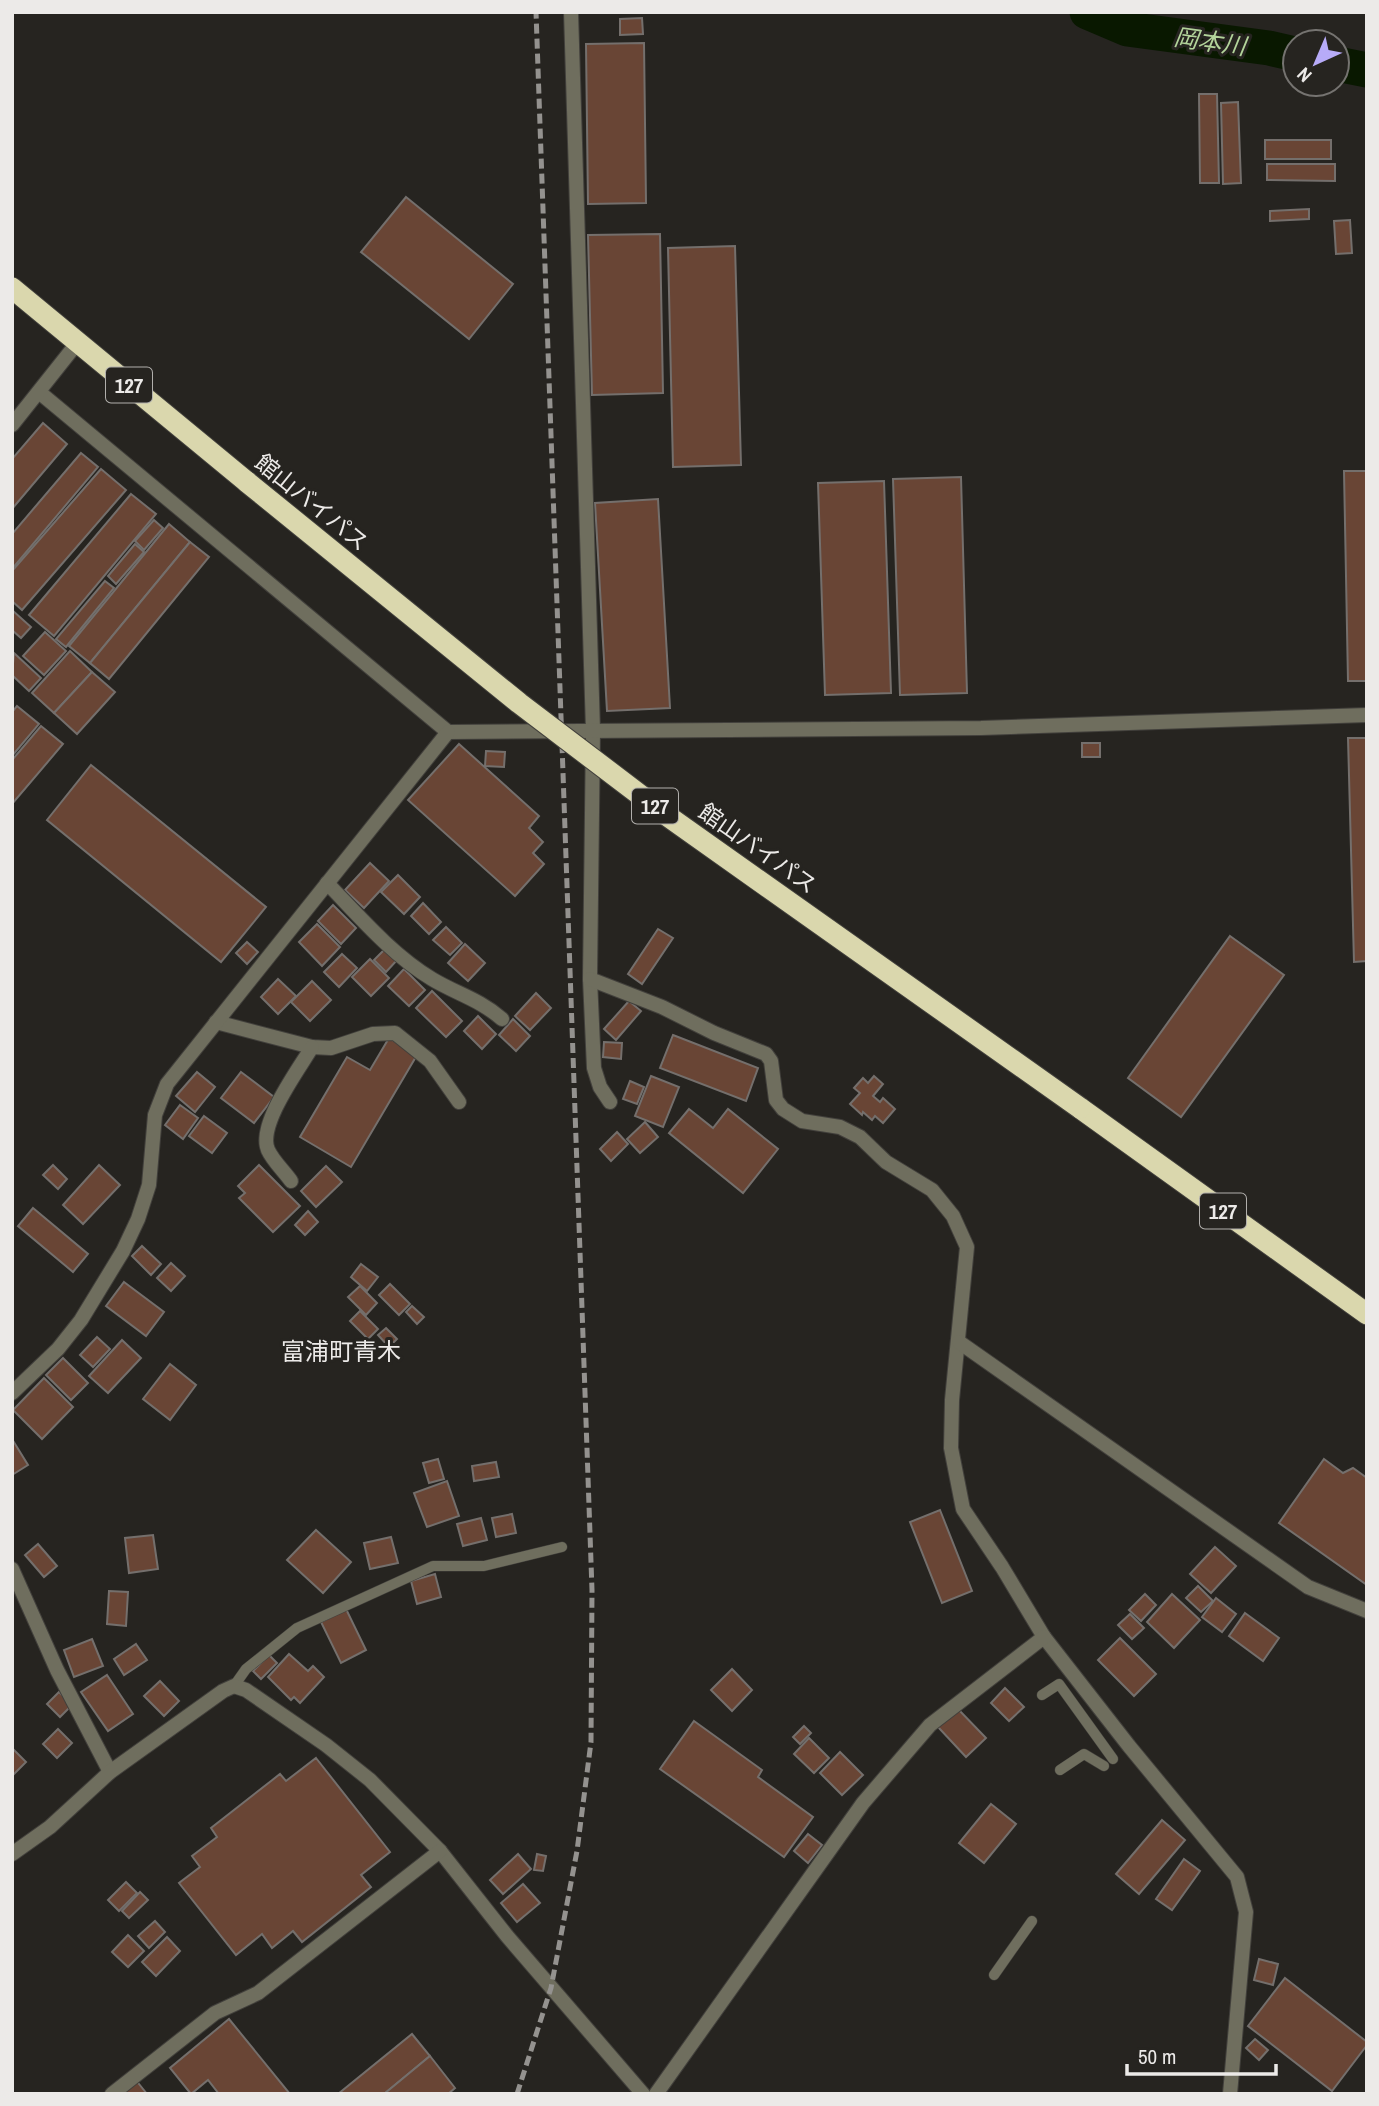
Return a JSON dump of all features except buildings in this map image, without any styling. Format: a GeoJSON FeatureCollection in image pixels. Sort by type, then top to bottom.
{"type":"FeatureCollection","features":[{"type":"Feature","properties":{"kind":"highway","name":"館山バイパス"},"geometry":{"type":"LineString","coordinates":[[12,288],[519,703],[669,817],[1367,1314]]}},
{"type":"Feature","properties":{"kind":"street"},"geometry":{"type":"LineString","coordinates":[[570,12],[593,730],[590,979],[594,1068],[600,1087],[610,1102]]}},
{"type":"Feature","properties":{"kind":"street"},"geometry":{"type":"LineString","coordinates":[[12,425],[78,342]]}},
{"type":"Feature","properties":{"kind":"street"},"geometry":{"type":"LineString","coordinates":[[39,392],[448,732],[981,728],[1367,715]]}},
{"type":"Feature","properties":{"kind":"street"},"geometry":{"type":"LineString","coordinates":[[12,1393],[58,1349],[82,1320],[123,1251],[138,1219],[149,1185],[155,1115],[167,1084],[448,732]]}},
{"type":"Feature","properties":{"kind":"street"},"geometry":{"type":"LineString","coordinates":[[327,883],[377,936],[431,978],[486,1005],[502,1019]]}},
{"type":"Feature","properties":{"kind":"street"},"geometry":{"type":"LineString","coordinates":[[590,979],[662,1007],[714,1033],[766,1054],[771,1061],[775,1100],[783,1109],[802,1121],[840,1127],[860,1137],[886,1162],[932,1190],[953,1216],[967,1247],[952,1400],[951,1448],[963,1510],[1002,1567],[1044,1637],[1237,1877],[1246,1912],[1230,2094]]}},
{"type":"Feature","properties":{"kind":"street"},"geometry":{"type":"LineString","coordinates":[[216,1022],[312,1047],[331,1048],[373,1034],[395,1033],[430,1061],[458,1101]]}},
{"type":"Feature","properties":{"kind":"street"},"geometry":{"type":"LineString","coordinates":[[291,1181],[268,1149],[267,1134],[273,1114],[312,1047]]}},
{"type":"Feature","properties":{"kind":"street"},"geometry":{"type":"LineString","coordinates":[[959,1342],[1308,1587],[1367,1611]]}},
{"type":"Feature","properties":{"kind":"street"},"geometry":{"type":"LineString","coordinates":[[12,1569],[57,1670],[110,1772]]}},
{"type":"Feature","properties":{"kind":"street"},"geometry":{"type":"LineString","coordinates":[[656,2094],[863,1803],[930,1725],[1044,1637]]}},
{"type":"Feature","properties":{"kind":"street"},"geometry":{"type":"LineString","coordinates":[[12,1854],[50,1827],[110,1772],[223,1691],[234,1686],[246,1690],[326,1745],[370,1780],[440,1851],[507,1937],[643,2094]]}},
{"type":"Feature","properties":{"kind":"street"},"geometry":{"type":"LineString","coordinates":[[112,2094],[215,2014],[258,1993],[440,1851]]}},
{"type":"Feature","properties":{"kind":"lane"},"geometry":{"type":"LineString","coordinates":[[234,1686],[246,1668],[297,1628],[433,1566],[484,1566],[562,1547]]}},
{"type":"Feature","properties":{"kind":"lane"},"geometry":{"type":"LineString","coordinates":[[1042,1695],[1059,1684],[1113,1759]]}},
{"type":"Feature","properties":{"kind":"lane"},"geometry":{"type":"LineString","coordinates":[[1059,1770],[1084,1754],[1104,1766]]}},
{"type":"Feature","properties":{"kind":"lane"},"geometry":{"type":"LineString","coordinates":[[995,1975],[1032,1921]]}},
{"type":"Feature","properties":{"kind":"waterway","name":"岡本川"},"geometry":{"type":"LineString","coordinates":[[1087,12],[1127,29],[1281,51]]}},
{"type":"Feature","properties":{"kind":"waterway","name":"岡本川"},"geometry":{"type":"LineString","coordinates":[[1351,67],[1367,70]]}},
{"type":"Feature","properties":{"kind":"railway"},"geometry":{"type":"LineString","coordinates":[[517,2094],[551,1988],[577,1851],[591,1742],[592,1590],[536,12]]}},
{"type":"Feature","properties":{"kind":"district","name":"富浦町青木"},"geometry":{"type":"Point","coordinates":[341,1351]}}]}
